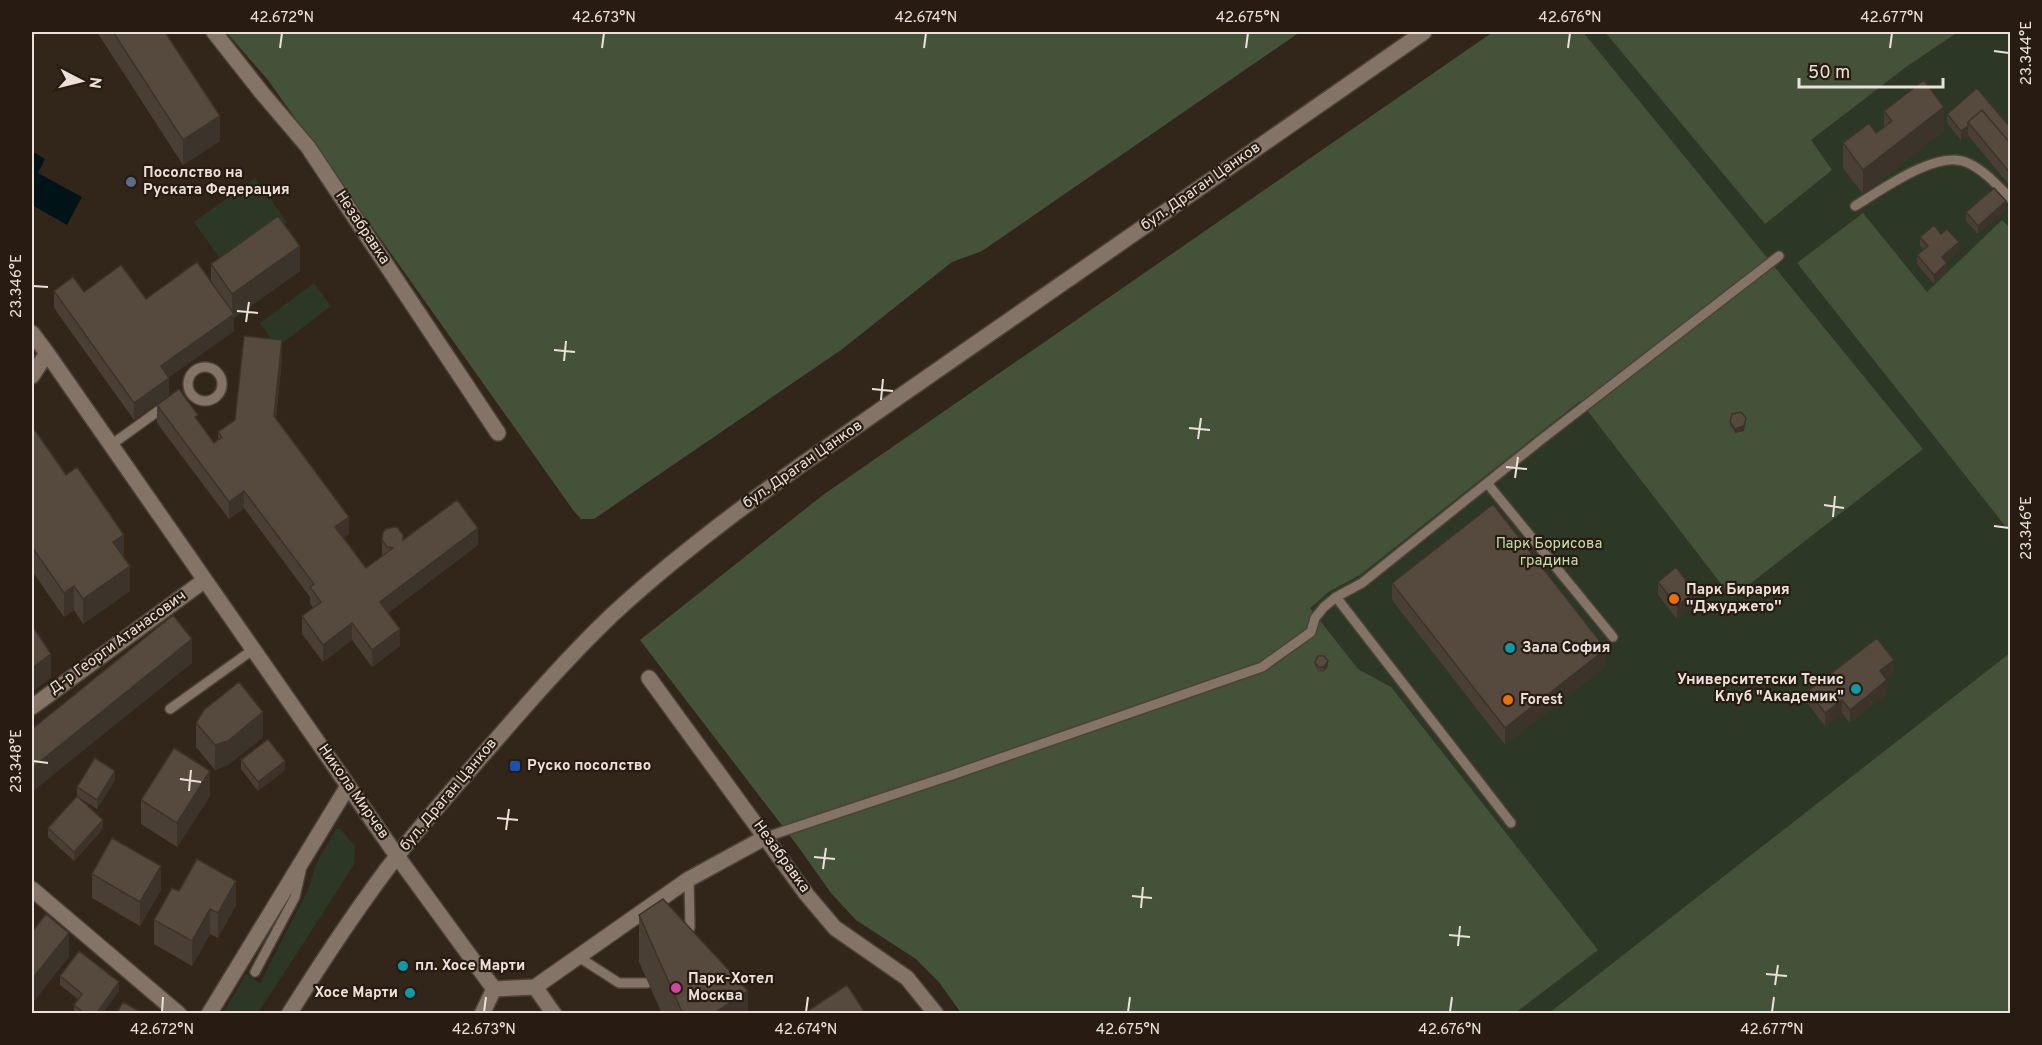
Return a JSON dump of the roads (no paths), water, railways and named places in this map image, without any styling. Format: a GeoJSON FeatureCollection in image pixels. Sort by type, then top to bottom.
{"type":"FeatureCollection","features":[{"type":"Feature","properties":{"kind":"street","name":"Незабравка"},"geometry":{"type":"LineString","coordinates":[[214,32],[308,147],[498,433]]}},
{"type":"Feature","properties":{"kind":"street","name":"бул. Драган Цанков"},"geometry":{"type":"LineString","coordinates":[[289,1014],[332,946],[397,856],[520,713],[611,616],[723,521],[1424,32]]}},
{"type":"Feature","properties":{"kind":"street","name":"Никола Мирчев"},"geometry":{"type":"LineString","coordinates":[[32,333],[397,856],[494,989]]}},
{"type":"Feature","properties":{"kind":"street"},"geometry":{"type":"LineString","coordinates":[[32,376],[47,353]]}},
{"type":"Feature","properties":{"kind":"street","name":"Д-р Георги Атанасович"},"geometry":{"type":"LineString","coordinates":[[32,707],[205,580]]}},
{"type":"Feature","properties":{"kind":"street","name":"Незабравка"},"geometry":{"type":"LineString","coordinates":[[649,678],[807,895],[835,928],[907,978],[936,1014]]}},
{"type":"Feature","properties":{"kind":"street"},"geometry":{"type":"LineString","coordinates":[[209,1014],[348,786]]}},
{"type":"Feature","properties":{"kind":"street"},"geometry":{"type":"LineString","coordinates":[[482,1014],[494,989],[535,987],[689,879],[766,837]]}},
{"type":"Feature","properties":{"kind":"street"},"geometry":{"type":"LineString","coordinates":[[32,888],[179,1014]]}},
{"type":"Feature","properties":{"kind":"street"},"geometry":{"type":"LineString","coordinates":[[535,987],[554,1014]]}},
{"type":"Feature","properties":{"kind":"lane"},"geometry":{"type":"LineString","coordinates":[[1855,206],[1917,170],[1948,160],[1966,161],[1984,172],[2010,198]]}},
{"type":"Feature","properties":{"kind":"lane"},"geometry":{"type":"LineString","coordinates":[[766,837],[1262,667],[1311,632],[1315,618],[1336,597],[1362,583],[1486,483],[1779,256]]}},
{"type":"Feature","properties":{"kind":"lane"},"geometry":{"type":"LineString","coordinates":[[179,396],[189,389]]}},
{"type":"Feature","properties":{"kind":"lane"},"geometry":{"type":"LineString","coordinates":[[111,445],[169,403]]}},
{"type":"Feature","properties":{"kind":"lane"},"geometry":{"type":"LineString","coordinates":[[1486,483],[1612,637]]}},
{"type":"Feature","properties":{"kind":"lane"},"geometry":{"type":"LineString","coordinates":[[1336,597],[1510,823]]}},
{"type":"Feature","properties":{"kind":"lane"},"geometry":{"type":"LineString","coordinates":[[170,709],[254,649]]}},
{"type":"Feature","properties":{"kind":"lane"},"geometry":{"type":"LineString","coordinates":[[255,972],[295,897],[304,858]]}},
{"type":"Feature","properties":{"kind":"lane"},"geometry":{"type":"LineString","coordinates":[[683,950],[690,927],[689,879]]}},
{"type":"Feature","properties":{"kind":"lane"},"geometry":{"type":"LineString","coordinates":[[577,956],[619,983],[647,983]]}},
{"type":"Feature","properties":{"kind":"place","name":"Посолство на Руската Федерация"},"geometry":{"type":"Point","coordinates":[131,182]}},
{"type":"Feature","properties":{"kind":"place","name":"Парк Бирария ''Джуджето''"},"geometry":{"type":"Point","coordinates":[1674,599]}},
{"type":"Feature","properties":{"kind":"place","name":"Зала София"},"geometry":{"type":"Point","coordinates":[1510,648]}},
{"type":"Feature","properties":{"kind":"place","name":"Университетски Тенис Клуб \"Академик\""},"geometry":{"type":"Point","coordinates":[1856,689]}},
{"type":"Feature","properties":{"kind":"place","name":"Forest"},"geometry":{"type":"Point","coordinates":[1508,700]}},
{"type":"Feature","properties":{"kind":"place","name":"Руско посолство"},"geometry":{"type":"Point","coordinates":[515,766]}},
{"type":"Feature","properties":{"kind":"place","name":"пл. Хосе Марти"},"geometry":{"type":"Point","coordinates":[403,966]}},
{"type":"Feature","properties":{"kind":"place","name":"Парк-Хотел Москва"},"geometry":{"type":"Point","coordinates":[676,988]}},
{"type":"Feature","properties":{"kind":"place","name":"Хосе Марти"},"geometry":{"type":"Point","coordinates":[410,993]}},
{"type":"Feature","properties":{"kind":"park label","name":"Парк Борисова градина"},"geometry":{"type":"Point","coordinates":[1549,552]}}]}
